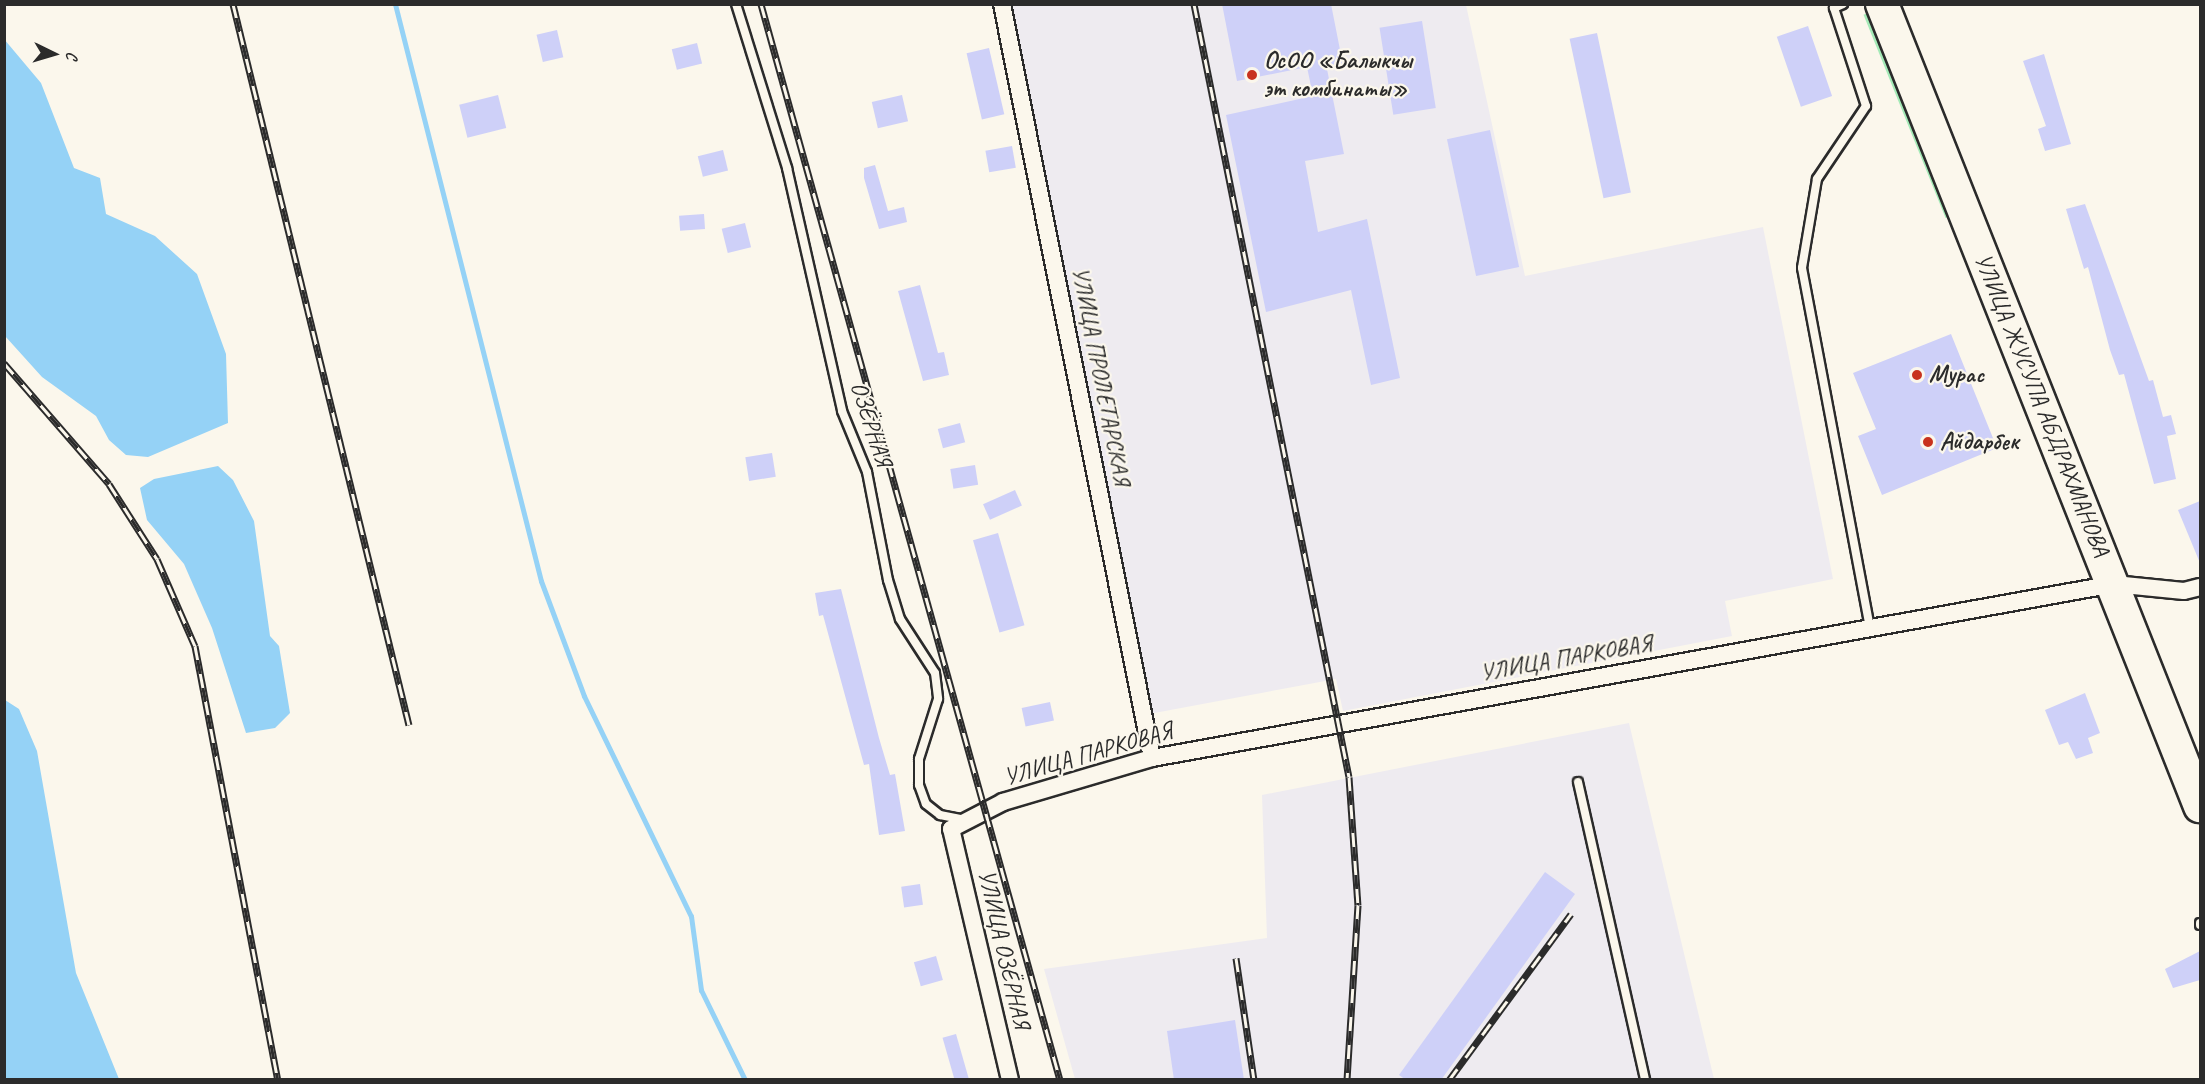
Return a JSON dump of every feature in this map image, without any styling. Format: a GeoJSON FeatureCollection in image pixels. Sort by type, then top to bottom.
{"type":"FeatureCollection","features":[{"type":"Feature","properties":{"kind":"highway","name":"УЛИЦА ЖУСУПА АБДРАХМАНОВА"},"geometry":{"type":"LineString","coordinates":[[1882,4],[2114,584],[2200,806]]}},
{"type":"Feature","properties":{"kind":"street","name":"УЛИЦА ПРОЛЕТАРСКАЯ"},"geometry":{"type":"LineString","coordinates":[[1002,4],[1152,758]]}},
{"type":"Feature","properties":{"kind":"street","name":"УЛИЦА ПАРКОВАЯ"},"geometry":{"type":"LineString","coordinates":[[951,829],[1003,802],[1152,758],[2114,584],[2184,591],[2200,587]]}},
{"type":"Feature","properties":{"kind":"street","name":"УЛИЦА ОЗЁРНАЯ"},"geometry":{"type":"LineString","coordinates":[[951,829],[1010,1080]]}},
{"type":"Feature","properties":{"kind":"lane","name":"ОЗЁРНАЯ"},"geometry":{"type":"LineString","coordinates":[[736,4],[787,168],[842,411],[867,472],[888,580],[900,619],[935,673],[938,699],[919,759],[919,785],[926,804],[939,815],[968,820]]}},
{"type":"Feature","properties":{"kind":"lane"},"geometry":{"type":"LineString","coordinates":[[1843,4],[1834,8],[1866,106],[1817,179],[1802,268],[1870,628]]}},
{"type":"Feature","properties":{"kind":"lane"},"geometry":{"type":"LineString","coordinates":[[1578,782],[1645,1080]]}},
{"type":"Feature","properties":{"kind":"shaded area"},"geometry":{"type":"Polygon","coordinates":[[[1009,5],[1466,5],[1525,276],[1763,227],[1833,579],[1725,601],[1732,636],[1343,711],[1336,679],[1149,714],[1009,5]]]}},
{"type":"Feature","properties":{"kind":"shaded area"},"geometry":{"type":"Polygon","coordinates":[[[1629,723],[1714,1079],[1075,1079],[1044,969],[1267,938],[1262,795],[1629,723]]]}},
{"type":"Feature","properties":{"kind":"green space"},"geometry":{"type":"Polygon","coordinates":[[[1883,7],[1965,210],[1946,218],[1864,15],[1883,7]]]}},
{"type":"Feature","properties":{"kind":"water"},"geometry":{"type":"Polygon","coordinates":[[[4,39],[41,83],[74,168],[100,178],[106,214],[155,236],[197,274],[226,354],[228,423],[148,457],[126,455],[109,440],[96,416],[42,377],[5,336],[4,39]]]}},
{"type":"Feature","properties":{"kind":"water"},"geometry":{"type":"Polygon","coordinates":[[[218,466],[233,480],[254,521],[270,636],[279,646],[290,713],[275,728],[246,733],[212,628],[184,564],[147,520],[140,488],[154,479],[218,466]]]}},
{"type":"Feature","properties":{"kind":"water"},"geometry":{"type":"Polygon","coordinates":[[[5,700],[19,709],[37,751],[76,973],[119,1079],[5,1079],[5,700]]]}},
{"type":"Feature","properties":{"kind":"building"},"geometry":{"type":"Polygon","coordinates":[[[1222,4],[1331,4],[1343,65],[1327,69],[1344,154],[1305,161],[1318,232],[1367,219],[1400,378],[1371,385],[1351,290],[1266,312],[1226,115],[1313,96],[1307,67],[1237,81],[1222,4]]]}},
{"type":"Feature","properties":{"kind":"building"},"geometry":{"type":"Polygon","coordinates":[[[1422,21],[1436,108],[1393,115],[1380,28],[1422,21]]]}},
{"type":"Feature","properties":{"kind":"building"},"geometry":{"type":"Polygon","coordinates":[[[1808,26],[1832,96],[1801,107],[1777,37],[1808,26]]]}},
{"type":"Feature","properties":{"kind":"building"},"geometry":{"type":"Polygon","coordinates":[[[557,30],[563,57],[543,62],[537,35],[557,30]]]}},
{"type":"Feature","properties":{"kind":"building"},"geometry":{"type":"Polygon","coordinates":[[[1597,33],[1631,192],[1604,198],[1570,39],[1597,33]]]}},
{"type":"Feature","properties":{"kind":"building"},"geometry":{"type":"Polygon","coordinates":[[[697,43],[702,63],[677,70],[672,49],[697,43]]]}},
{"type":"Feature","properties":{"kind":"building"},"geometry":{"type":"Polygon","coordinates":[[[989,48],[1004,114],[982,119],[967,53],[989,48]]]}},
{"type":"Feature","properties":{"kind":"building"},"geometry":{"type":"Polygon","coordinates":[[[2044,54],[2071,144],[2045,151],[2038,129],[2046,126],[2023,61],[2044,54]]]}},
{"type":"Feature","properties":{"kind":"building"},"geometry":{"type":"Polygon","coordinates":[[[498,95],[506,128],[467,138],[459,105],[498,95]]]}},
{"type":"Feature","properties":{"kind":"building"},"geometry":{"type":"Polygon","coordinates":[[[902,95],[908,121],[878,128],[872,102],[902,95]]]}},
{"type":"Feature","properties":{"kind":"building"},"geometry":{"type":"Polygon","coordinates":[[[1490,130],[1519,267],[1476,276],[1447,139],[1490,130]]]}},
{"type":"Feature","properties":{"kind":"building"},"geometry":{"type":"Polygon","coordinates":[[[1012,146],[1016,168],[989,172],[985,151],[1012,146]]]}},
{"type":"Feature","properties":{"kind":"building"},"geometry":{"type":"Polygon","coordinates":[[[723,150],[728,170],[703,177],[698,156],[723,150]]]}},
{"type":"Feature","properties":{"kind":"building"},"geometry":{"type":"Polygon","coordinates":[[[875,165],[888,211],[904,207],[907,222],[879,229],[864,178],[864,168],[875,165]]]}},
{"type":"Feature","properties":{"kind":"building"},"geometry":{"type":"Polygon","coordinates":[[[2085,204],[2149,381],[2153,380],[2163,417],[2171,415],[2176,434],[2167,436],[2176,479],[2154,484],[2124,374],[2119,375],[2110,350],[2088,267],[2084,269],[2066,209],[2085,204]]]}},
{"type":"Feature","properties":{"kind":"building"},"geometry":{"type":"Polygon","coordinates":[[[704,214],[705,229],[680,231],[679,216],[704,214]]]}},
{"type":"Feature","properties":{"kind":"building"},"geometry":{"type":"Polygon","coordinates":[[[745,223],[751,247],[728,253],[722,229],[745,223]]]}},
{"type":"Feature","properties":{"kind":"building"},"geometry":{"type":"Polygon","coordinates":[[[920,285],[938,353],[944,352],[949,375],[923,381],[898,291],[920,285]]]}},
{"type":"Feature","properties":{"kind":"building"},"geometry":{"type":"Polygon","coordinates":[[[1951,334],[1997,448],[1882,495],[1858,436],[1876,429],[1853,373],[1951,334]]]}},
{"type":"Feature","properties":{"kind":"building"},"geometry":{"type":"Polygon","coordinates":[[[960,423],[965,442],[943,448],[938,429],[960,423]]]}},
{"type":"Feature","properties":{"kind":"building"},"geometry":{"type":"Polygon","coordinates":[[[772,453],[776,477],[749,481],[745,457],[772,453]]]}},
{"type":"Feature","properties":{"kind":"building"},"geometry":{"type":"Polygon","coordinates":[[[975,465],[978,485],[953,489],[950,469],[975,465]]]}},
{"type":"Feature","properties":{"kind":"building"},"geometry":{"type":"Polygon","coordinates":[[[1015,490],[1022,506],[990,520],[983,504],[1015,490]]]}},
{"type":"Feature","properties":{"kind":"building"},"geometry":{"type":"Polygon","coordinates":[[[2200,501],[2200,563],[2178,510],[2200,501]]]}},
{"type":"Feature","properties":{"kind":"building"},"geometry":{"type":"Polygon","coordinates":[[[998,533],[1024,625],[999,632],[973,540],[998,533]]]}},
{"type":"Feature","properties":{"kind":"building"},"geometry":{"type":"Polygon","coordinates":[[[841,589],[879,738],[890,775],[895,774],[905,831],[879,835],[869,764],[864,765],[823,615],[819,616],[815,593],[841,589]]]}},
{"type":"Feature","properties":{"kind":"building"},"geometry":{"type":"Polygon","coordinates":[[[2085,693],[2100,733],[2088,738],[2093,753],[2076,759],[2068,742],[2059,745],[2045,710],[2085,693]]]}},
{"type":"Feature","properties":{"kind":"building"},"geometry":{"type":"Polygon","coordinates":[[[1050,702],[1054,721],[1026,727],[1022,708],[1050,702]]]}},
{"type":"Feature","properties":{"kind":"building"},"geometry":{"type":"Polygon","coordinates":[[[1545,872],[1575,894],[1441,1080],[1406,1080],[1399,1075],[1545,872]]]}},
{"type":"Feature","properties":{"kind":"building"},"geometry":{"type":"Polygon","coordinates":[[[920,884],[923,905],[904,907],[901,887],[920,884]]]}},
{"type":"Feature","properties":{"kind":"building"},"geometry":{"type":"Polygon","coordinates":[[[2200,951],[2200,980],[2173,988],[2165,969],[2200,951]]]}},
{"type":"Feature","properties":{"kind":"building"},"geometry":{"type":"Polygon","coordinates":[[[936,956],[943,980],[921,986],[914,962],[936,956]]]}},
{"type":"Feature","properties":{"kind":"building"},"geometry":{"type":"Polygon","coordinates":[[[1235,1020],[1244,1080],[1174,1080],[1167,1031],[1235,1020]]]}},
{"type":"Feature","properties":{"kind":"building"},"geometry":{"type":"Polygon","coordinates":[[[956,1034],[969,1080],[955,1080],[943,1038],[956,1034]]]}},
{"type":"Feature","properties":{"kind":"waterway"},"geometry":{"type":"LineString","coordinates":[[395,4],[541,581],[584,696],[691,916],[701,990],[745,1080]]}},
{"type":"Feature","properties":{"kind":"railway"},"geometry":{"type":"LineString","coordinates":[[233,4],[409,725]]}},
{"type":"Feature","properties":{"kind":"railway"},"geometry":{"type":"LineString","coordinates":[[761,4],[1060,1080]]}},
{"type":"Feature","properties":{"kind":"railway"},"geometry":{"type":"LineString","coordinates":[[1194,4],[1349,777],[1358,905],[1347,1080]]}},
{"type":"Feature","properties":{"kind":"railway"},"geometry":{"type":"LineString","coordinates":[[4,363],[109,484],[157,559],[195,646],[278,1080]]}},
{"type":"Feature","properties":{"kind":"railway"},"geometry":{"type":"LineString","coordinates":[[1449,1080],[1571,914]]}},
{"type":"Feature","properties":{"kind":"railway"},"geometry":{"type":"LineString","coordinates":[[1236,958],[1254,1080]]}},
{"type":"Feature","properties":{"kind":"place","name":"ОсОО «Балыкчы эт комбинаты»"},"geometry":{"type":"Point","coordinates":[1252,75]}},
{"type":"Feature","properties":{"kind":"place","name":"Мурас"},"geometry":{"type":"Point","coordinates":[1917,375]}},
{"type":"Feature","properties":{"kind":"place","name":"Айдарбек"},"geometry":{"type":"Point","coordinates":[1928,442]}}]}
